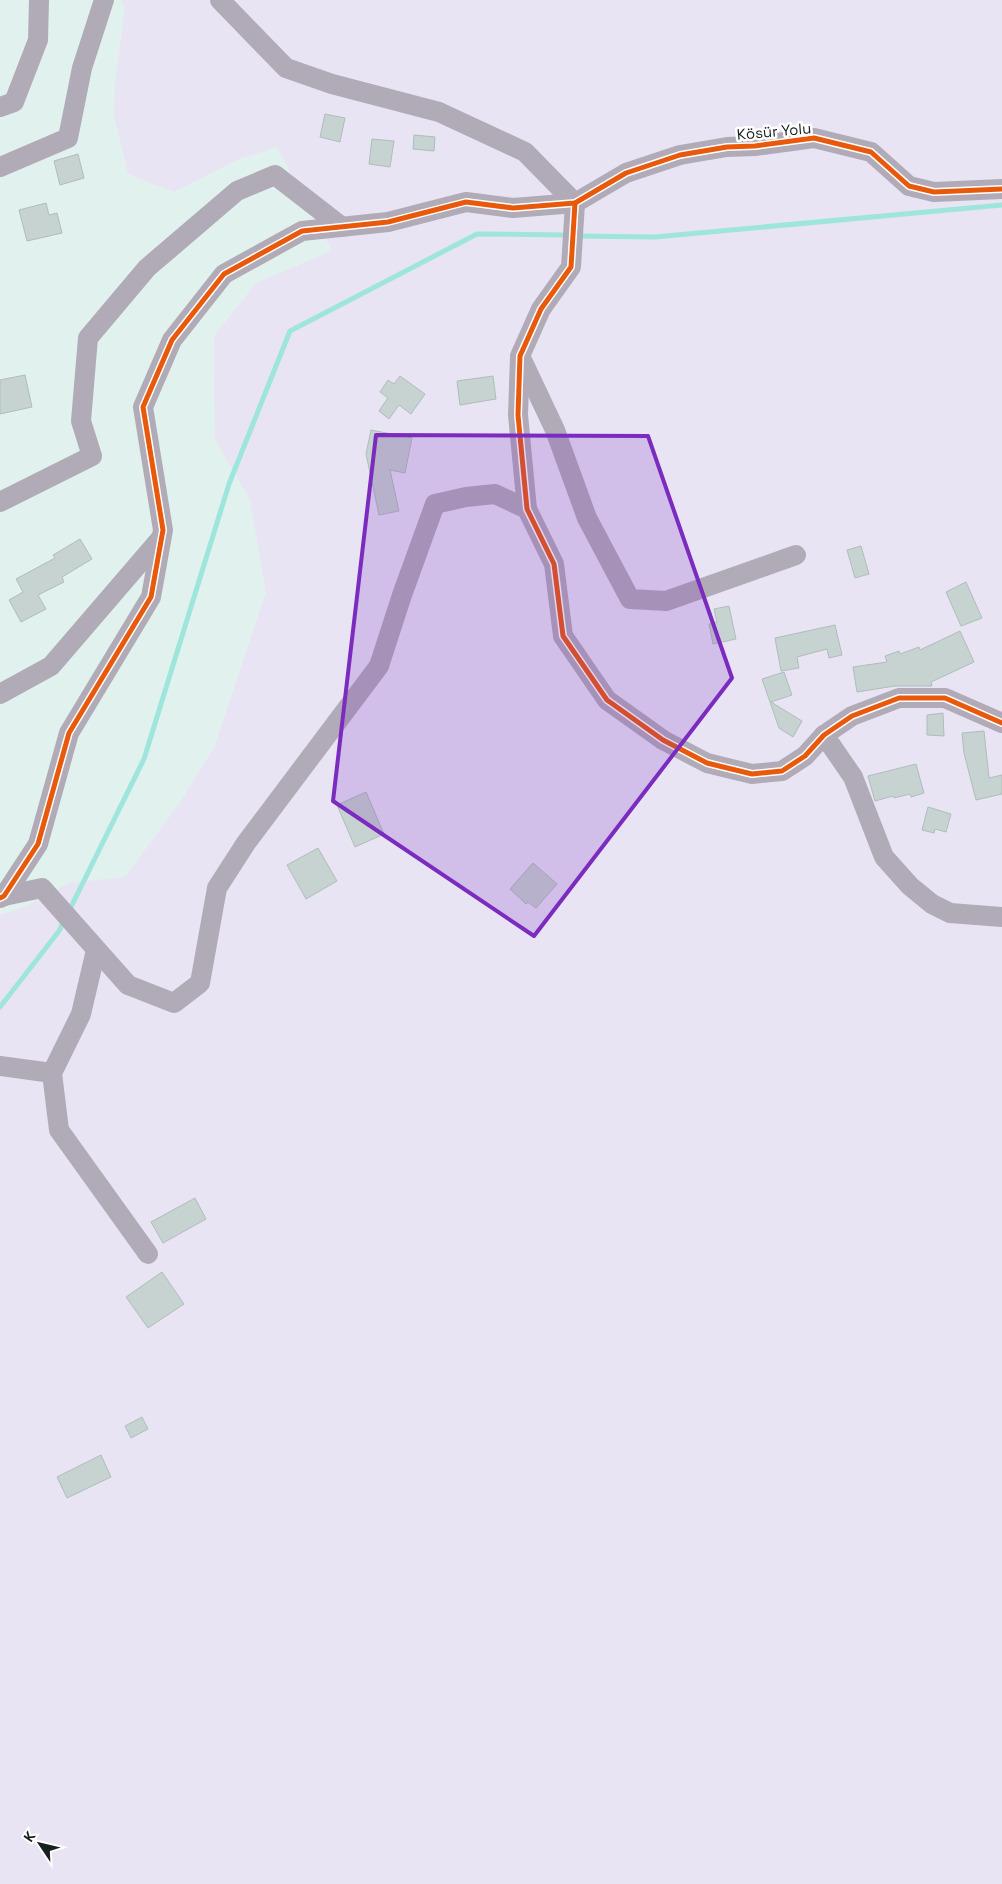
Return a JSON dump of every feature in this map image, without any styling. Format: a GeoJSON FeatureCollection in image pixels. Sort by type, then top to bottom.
{"type":"FeatureCollection","features":[{"type":"Feature","properties":{"kind":"street"},"geometry":{"type":"LineString","coordinates":[[0,107],[14,102],[38,40],[39,0]]}},
{"type":"Feature","properties":{"kind":"street"},"geometry":{"type":"LineString","coordinates":[[0,168],[68,138],[82,68],[104,0]]}},
{"type":"Feature","properties":{"kind":"street"},"geometry":{"type":"LineString","coordinates":[[220,0],[286,68],[332,84],[439,112],[525,152],[575,203],[571,268],[541,309],[520,356],[518,414],[527,509],[554,564],[563,636],[608,700],[663,740],[707,763],[752,774],[782,771],[805,756],[824,735],[852,716],[899,698],[944,698],[1002,723]]}},
{"type":"Feature","properties":{"kind":"street","name":"Kösür Yolu"},"geometry":{"type":"LineString","coordinates":[[575,203],[626,173],[680,155],[727,147],[756,146],[814,138],[871,152],[909,186],[934,192],[1002,189]]}},
{"type":"Feature","properties":{"kind":"street"},"geometry":{"type":"LineString","coordinates":[[0,502],[92,456],[81,422],[88,338],[147,268],[238,191],[275,175],[342,227]]}},
{"type":"Feature","properties":{"kind":"street"},"geometry":{"type":"LineString","coordinates":[[2,897],[38,844],[69,733],[151,597],[163,530],[143,407],[172,340],[224,274],[302,232],[388,222],[466,202],[513,208],[575,203]]}},
{"type":"Feature","properties":{"kind":"street"},"geometry":{"type":"LineString","coordinates":[[520,356],[554,430],[587,518],[630,599],[666,601],[796,555]]}},
{"type":"Feature","properties":{"kind":"street"},"geometry":{"type":"LineString","coordinates":[[2,897],[42,888],[128,985],[174,1003],[200,983],[217,888],[246,843],[379,666],[435,504],[466,497],[495,494],[527,509]]}},
{"type":"Feature","properties":{"kind":"street"},"geometry":{"type":"LineString","coordinates":[[0,694],[51,666],[161,538]]}},
{"type":"Feature","properties":{"kind":"street"},"geometry":{"type":"LineString","coordinates":[[824,735],[853,776],[884,857],[910,886],[932,904],[950,913],[1002,917]]}},
{"type":"Feature","properties":{"kind":"street"},"geometry":{"type":"LineString","coordinates":[[96,950],[81,1014],[52,1073],[58,1130],[148,1254]]}},
{"type":"Feature","properties":{"kind":"street"},"geometry":{"type":"LineString","coordinates":[[0,1066],[52,1073]]}},
{"type":"Feature","properties":{"kind":"highlighted area"},"geometry":{"type":"Polygon","coordinates":[[[376,435],[648,436],[732,678],[534,936],[333,801],[376,435]]]}},
{"type":"Feature","properties":{"kind":"shaded area"},"geometry":{"type":"Polygon","coordinates":[[[121,0],[1002,0],[1002,1884],[0,1884],[0,915],[27,906],[69,883],[125,877],[179,804],[214,748],[266,592],[250,500],[215,439],[214,336],[256,283],[332,251],[277,147],[239,159],[174,192],[128,174],[114,116],[115,84],[125,8],[121,0]]]}},
{"type":"Feature","properties":{"kind":"building"},"geometry":{"type":"Polygon","coordinates":[[[325,114],[345,118],[340,142],[320,137],[325,114]]]}},
{"type":"Feature","properties":{"kind":"building"},"geometry":{"type":"Polygon","coordinates":[[[414,135],[435,137],[434,151],[413,149],[414,135]]]}},
{"type":"Feature","properties":{"kind":"building"},"geometry":{"type":"Polygon","coordinates":[[[372,139],[394,141],[390,167],[369,164],[372,139]]]}},
{"type":"Feature","properties":{"kind":"building"},"geometry":{"type":"Polygon","coordinates":[[[78,154],[84,178],[60,185],[54,161],[78,154]]]}},
{"type":"Feature","properties":{"kind":"building"},"geometry":{"type":"Polygon","coordinates":[[[46,203],[49,215],[57,213],[62,233],[27,241],[19,210],[46,203]]]}},
{"type":"Feature","properties":{"kind":"building"},"geometry":{"type":"Polygon","coordinates":[[[25,375],[32,407],[0,414],[0,380],[25,375]]]}},
{"type":"Feature","properties":{"kind":"building"},"geometry":{"type":"Polygon","coordinates":[[[400,376],[425,394],[411,414],[399,405],[389,419],[379,411],[388,398],[380,392],[388,380],[394,384],[400,376]]]}},
{"type":"Feature","properties":{"kind":"building"},"geometry":{"type":"Polygon","coordinates":[[[493,376],[496,399],[460,405],[457,381],[493,376]]]}},
{"type":"Feature","properties":{"kind":"building"},"geometry":{"type":"Polygon","coordinates":[[[371,430],[412,438],[405,473],[390,470],[399,511],[379,515],[366,454],[371,430]]]}},
{"type":"Feature","properties":{"kind":"building"},"geometry":{"type":"Polygon","coordinates":[[[80,539],[92,559],[62,577],[64,582],[38,595],[46,609],[21,622],[9,600],[23,592],[16,579],[55,558],[53,555],[80,539]]]}},
{"type":"Feature","properties":{"kind":"building"},"geometry":{"type":"Polygon","coordinates":[[[861,546],[869,574],[855,578],[847,550],[861,546]]]}},
{"type":"Feature","properties":{"kind":"building"},"geometry":{"type":"Polygon","coordinates":[[[966,582],[982,618],[961,626],[946,592],[966,582]]]}},
{"type":"Feature","properties":{"kind":"building"},"geometry":{"type":"Polygon","coordinates":[[[729,606],[736,639],[713,644],[709,624],[717,622],[714,609],[729,606]]]}},
{"type":"Feature","properties":{"kind":"building"},"geometry":{"type":"Polygon","coordinates":[[[835,625],[842,655],[829,658],[827,649],[797,657],[799,668],[781,671],[775,638],[835,625]]]}},
{"type":"Feature","properties":{"kind":"building"},"geometry":{"type":"Polygon","coordinates":[[[960,631],[974,662],[931,682],[932,686],[895,686],[857,692],[853,667],[887,662],[885,656],[899,651],[900,654],[919,647],[920,650],[960,631]]]}},
{"type":"Feature","properties":{"kind":"building"},"geometry":{"type":"Polygon","coordinates":[[[784,672],[792,695],[771,702],[802,721],[793,737],[779,728],[762,679],[784,672]]]}},
{"type":"Feature","properties":{"kind":"building"},"geometry":{"type":"Polygon","coordinates":[[[943,713],[944,736],[927,735],[927,715],[943,713]]]}},
{"type":"Feature","properties":{"kind":"building"},"geometry":{"type":"Polygon","coordinates":[[[984,731],[989,778],[1002,775],[1002,794],[976,800],[964,753],[962,733],[984,731]]]}},
{"type":"Feature","properties":{"kind":"building"},"geometry":{"type":"Polygon","coordinates":[[[916,764],[924,793],[911,797],[910,794],[894,798],[893,796],[875,801],[868,776],[916,764]]]}},
{"type":"Feature","properties":{"kind":"building"},"geometry":{"type":"Polygon","coordinates":[[[366,792],[384,834],[355,847],[337,805],[366,792]]]}},
{"type":"Feature","properties":{"kind":"building"},"geometry":{"type":"Polygon","coordinates":[[[928,807],[951,814],[946,832],[935,829],[934,833],[922,830],[928,807]]]}},
{"type":"Feature","properties":{"kind":"building"},"geometry":{"type":"Polygon","coordinates":[[[318,848],[337,881],[306,899],[287,865],[318,848]]]}},
{"type":"Feature","properties":{"kind":"building"},"geometry":{"type":"Polygon","coordinates":[[[533,863],[557,884],[536,908],[528,902],[526,904],[510,889],[533,863]]]}},
{"type":"Feature","properties":{"kind":"building"},"geometry":{"type":"Polygon","coordinates":[[[195,1198],[206,1219],[163,1243],[151,1222],[195,1198]]]}},
{"type":"Feature","properties":{"kind":"building"},"geometry":{"type":"Polygon","coordinates":[[[162,1272],[184,1304],[148,1328],[126,1297],[162,1272]]]}},
{"type":"Feature","properties":{"kind":"building"},"geometry":{"type":"Polygon","coordinates":[[[142,1417],[148,1429],[131,1438],[125,1426],[142,1417]]]}},
{"type":"Feature","properties":{"kind":"building"},"geometry":{"type":"Polygon","coordinates":[[[101,1455],[111,1477],[67,1498],[57,1477],[101,1455]]]}},
{"type":"Feature","properties":{"kind":"waterway"},"geometry":{"type":"LineString","coordinates":[[576,236],[655,237],[1002,205]]}},
{"type":"Feature","properties":{"kind":"waterway"},"geometry":{"type":"LineString","coordinates":[[69,911],[144,759],[229,484],[290,331],[477,234],[568,235]]}},
{"type":"Feature","properties":{"kind":"waterway"},"geometry":{"type":"LineString","coordinates":[[0,1007],[59,931],[64,921]]}},
{"type":"Feature","properties":{"kind":"cycle path"},"geometry":{"type":"LineString","coordinates":[[0,898],[4,896],[38,844],[69,733],[151,597],[163,530],[143,407],[172,340],[224,274],[302,231],[388,222],[466,202],[513,208],[575,203],[626,173],[680,155],[727,147],[755,146],[814,138],[871,152],[909,186],[934,192],[1002,189]]}},
{"type":"Feature","properties":{"kind":"cycle path"},"geometry":{"type":"LineString","coordinates":[[575,203],[571,267],[541,309],[520,356],[518,415],[527,509],[554,564],[563,636],[607,700],[663,740],[707,763],[752,774],[782,771],[805,756],[824,735],[852,716],[899,698],[945,698],[1002,723]]}}]}
